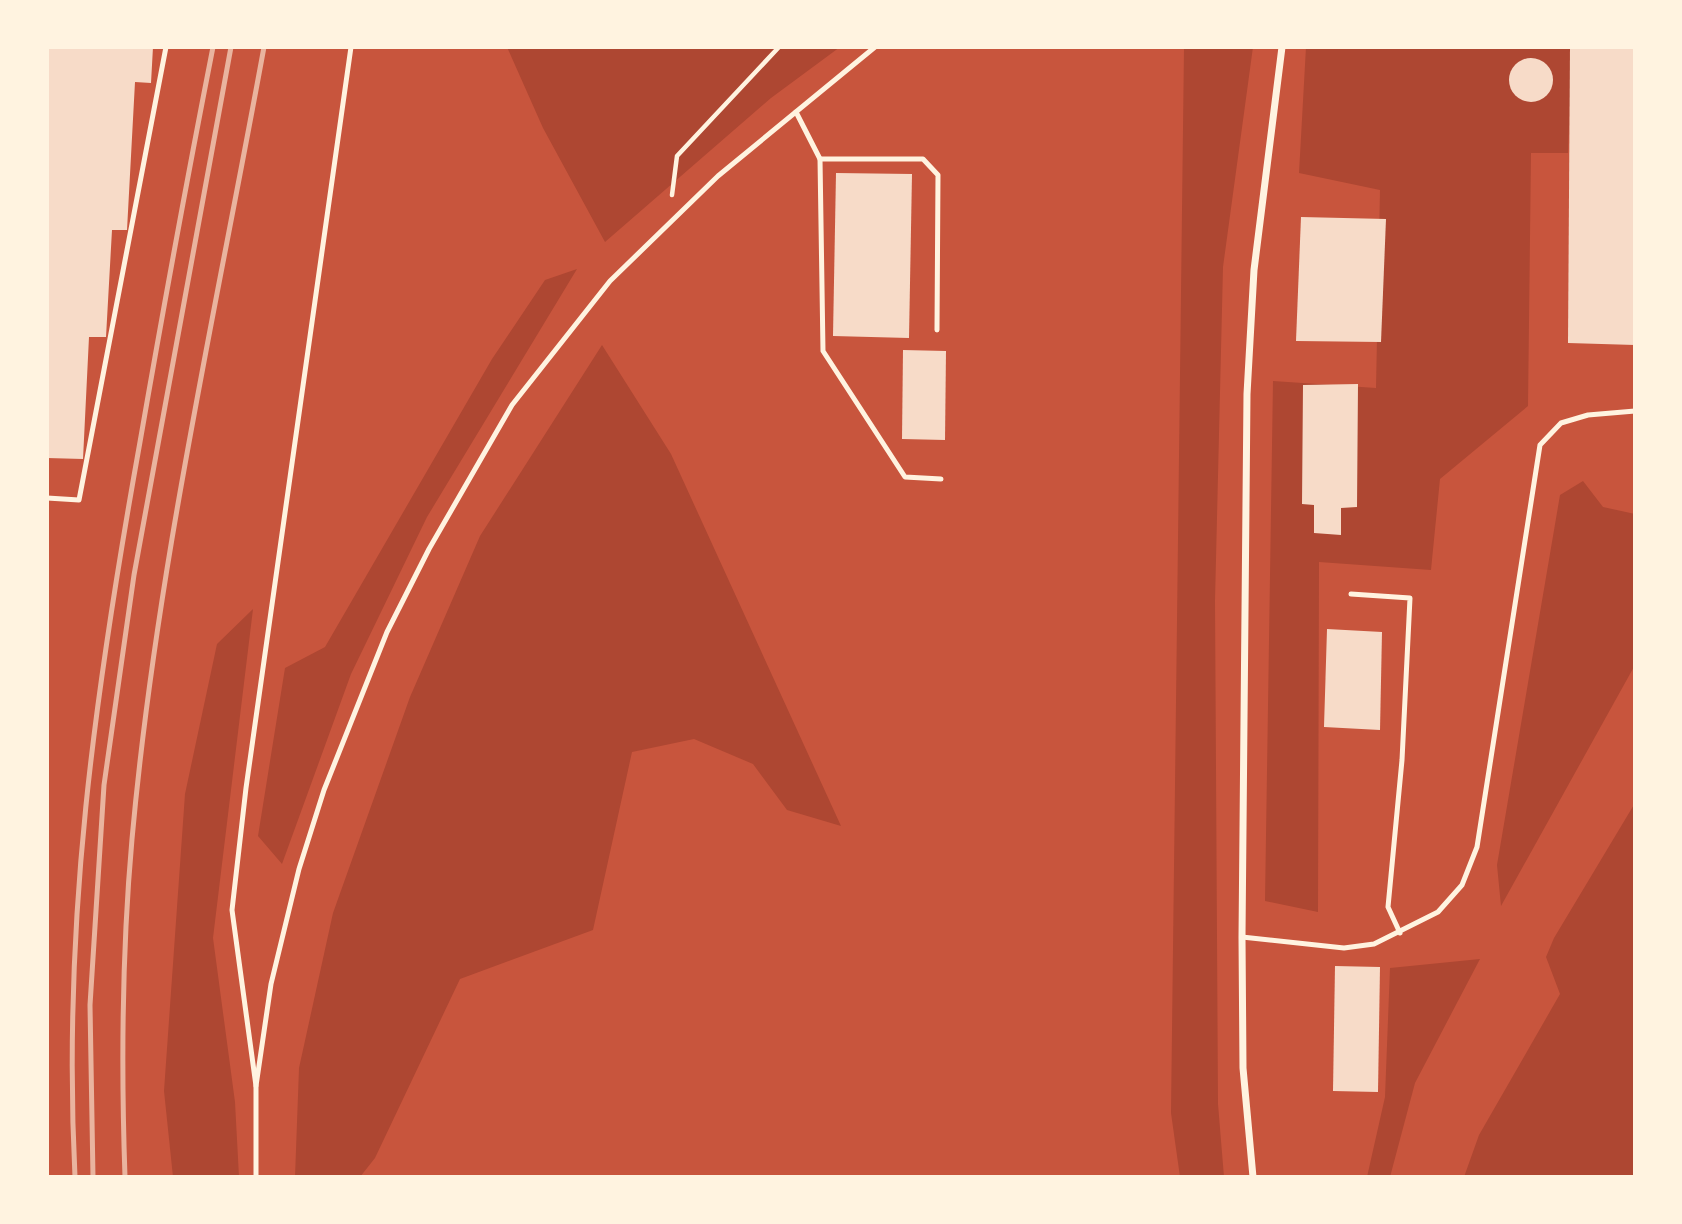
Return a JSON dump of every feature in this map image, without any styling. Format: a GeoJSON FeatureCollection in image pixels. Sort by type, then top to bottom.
{"type":"FeatureCollection","features":[{"type":"Feature","properties":{"kind":"street"},"geometry":{"type":"LineString","coordinates":[[1253,1177],[1243,1068],[1247,394],[1254,270],[1282,47]]}},
{"type":"Feature","properties":{"kind":"lane"},"geometry":{"type":"LineString","coordinates":[[47,498],[79,500],[166,47]]}},
{"type":"Feature","properties":{"kind":"lane"},"geometry":{"type":"LineString","coordinates":[[256,1177],[256,1086],[232,910],[246,788],[351,47]]}},
{"type":"Feature","properties":{"kind":"lane"},"geometry":{"type":"LineString","coordinates":[[256,1086],[271,984],[299,869],[324,790],[387,632],[429,549],[512,405],[610,281],[718,176],[875,47]]}},
{"type":"Feature","properties":{"kind":"lane"},"geometry":{"type":"LineString","coordinates":[[796,112],[820,159],[823,351],[905,477],[940,479]]}},
{"type":"Feature","properties":{"kind":"lane"},"geometry":{"type":"LineString","coordinates":[[820,159],[923,159],[938,176],[937,330]]}},
{"type":"Feature","properties":{"kind":"lane"},"geometry":{"type":"LineString","coordinates":[[1242,937],[1344,948],[1374,944],[1438,912],[1462,885],[1477,847],[1540,445],[1561,423],[1588,415],[1635,411]]}},
{"type":"Feature","properties":{"kind":"lane"},"geometry":{"type":"LineString","coordinates":[[1352,594],[1410,598],[1402,760],[1388,907],[1400,933]]}},
{"type":"Feature","properties":{"kind":"path"},"geometry":{"type":"LineString","coordinates":[[682,211],[671,200],[677,156],[779,47]]}},
{"type":"Feature","properties":{"kind":"shaded area"},"geometry":{"type":"Polygon","coordinates":[[[507,47],[840,47],[771,98],[605,242],[543,128],[507,47]]]}},
{"type":"Feature","properties":{"kind":"shaded area"},"geometry":{"type":"Polygon","coordinates":[[[1184,47],[1253,47],[1223,267],[1215,601],[1218,1104],[1224,1177],[1180,1177],[1171,1113],[1184,47]]]}},
{"type":"Feature","properties":{"kind":"shaded area"},"geometry":{"type":"Polygon","coordinates":[[[1306,47],[1572,47],[1568,153],[1531,153],[1528,406],[1440,479],[1431,570],[1319,562],[1318,912],[1265,901],[1273,381],[1376,388],[1380,190],[1299,173],[1306,47]]]}},
{"type":"Feature","properties":{"kind":"shaded area"},"geometry":{"type":"Polygon","coordinates":[[[577,269],[427,517],[351,674],[282,864],[258,836],[285,668],[325,647],[492,359],[545,280],[577,269]]]}},
{"type":"Feature","properties":{"kind":"shaded area"},"geometry":{"type":"Polygon","coordinates":[[[602,345],[671,454],[841,826],[787,810],[753,764],[694,739],[632,752],[593,930],[460,979],[375,1158],[360,1177],[295,1177],[299,1068],[333,913],[410,697],[480,536],[602,345]]]}},
{"type":"Feature","properties":{"kind":"shaded area"},"geometry":{"type":"Polygon","coordinates":[[[1583,481],[1603,507],[1635,514],[1635,665],[1501,906],[1497,865],[1560,495],[1583,481]]]}},
{"type":"Feature","properties":{"kind":"shaded area"},"geometry":{"type":"Polygon","coordinates":[[[253,609],[213,938],[235,1102],[239,1177],[173,1177],[164,1091],[185,794],[217,644],[253,609]]]}},
{"type":"Feature","properties":{"kind":"shaded area"},"geometry":{"type":"Polygon","coordinates":[[[1635,803],[1635,1177],[1464,1177],[1479,1135],[1560,994],[1546,957],[1554,938],[1635,803]]]}},
{"type":"Feature","properties":{"kind":"shaded area"},"geometry":{"type":"Polygon","coordinates":[[[1480,959],[1415,1083],[1390,1177],[1367,1177],[1385,1097],[1390,968],[1480,959]]]}},
{"type":"Feature","properties":{"kind":"building"},"geometry":{"type":"Polygon","coordinates":[[[47,47],[153,47],[151,83],[135,82],[127,230],[112,230],[106,337],[89,337],[83,459],[47,458],[47,47]]]}},
{"type":"Feature","properties":{"kind":"building"},"geometry":{"type":"Polygon","coordinates":[[[1570,47],[1635,47],[1635,345],[1568,343],[1570,47]]]}},
{"type":"Feature","properties":{"kind":"building"},"geometry":{"type":"Polygon","coordinates":[[[1531,58],[1547,64],[1553,80],[1547,96],[1531,102],[1515,96],[1509,80],[1515,64],[1531,58]]]}},
{"type":"Feature","properties":{"kind":"building"},"geometry":{"type":"Polygon","coordinates":[[[836,173],[912,174],[909,338],[833,336],[836,173]]]}},
{"type":"Feature","properties":{"kind":"building"},"geometry":{"type":"Polygon","coordinates":[[[1301,217],[1386,219],[1381,342],[1296,341],[1301,217]]]}},
{"type":"Feature","properties":{"kind":"building"},"geometry":{"type":"Polygon","coordinates":[[[903,350],[946,351],[945,440],[902,439],[903,350]]]}},
{"type":"Feature","properties":{"kind":"building"},"geometry":{"type":"Polygon","coordinates":[[[1358,384],[1357,507],[1341,508],[1341,535],[1314,533],[1314,505],[1302,504],[1303,385],[1358,384]]]}},
{"type":"Feature","properties":{"kind":"building"},"geometry":{"type":"Polygon","coordinates":[[[1327,629],[1382,632],[1380,730],[1324,727],[1327,629]]]}},
{"type":"Feature","properties":{"kind":"building"},"geometry":{"type":"Polygon","coordinates":[[[1335,966],[1380,967],[1378,1092],[1333,1091],[1335,966]]]}},
{"type":"Feature","properties":{"kind":"railway"},"geometry":{"type":"LineString","coordinates":[[75,1177],[73,990],[78,898],[96,717],[166,294],[213,47]]}},
{"type":"Feature","properties":{"kind":"railway"},"geometry":{"type":"LineString","coordinates":[[93,1177],[90,1005],[104,785],[134,575],[231,47]]}},
{"type":"Feature","properties":{"kind":"railway"},"geometry":{"type":"LineString","coordinates":[[125,1177],[124,965],[132,839],[143,739],[156,640],[189,442],[264,47]]}}]}
